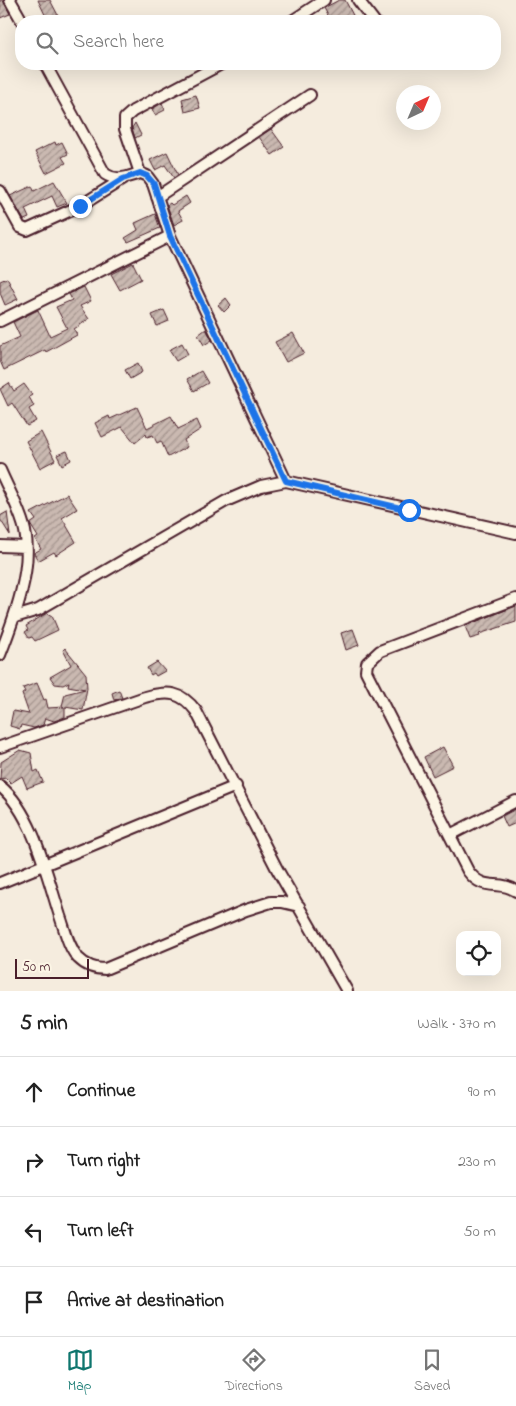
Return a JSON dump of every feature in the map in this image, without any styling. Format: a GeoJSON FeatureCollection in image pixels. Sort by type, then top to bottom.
{"type":"FeatureCollection","features":[{"type":"Feature","properties":{"kind":"street"},"geometry":{"type":"LineString","coordinates":[[10,0],[19,15]]}},
{"type":"Feature","properties":{"kind":"street"},"geometry":{"type":"LineString","coordinates":[[301,15],[324,0]]}},
{"type":"Feature","properties":{"kind":"street"},"geometry":{"type":"LineString","coordinates":[[358,0],[369,15]]}},
{"type":"Feature","properties":{"kind":"street"},"geometry":{"type":"LineString","coordinates":[[48,70],[105,174],[111,178],[123,179]]}},
{"type":"Feature","properties":{"kind":"street"},"geometry":{"type":"LineString","coordinates":[[140,173],[125,129],[125,118],[133,111],[210,70]]}},
{"type":"Feature","properties":{"kind":"street"},"geometry":{"type":"LineString","coordinates":[[158,197],[310,95]]}},
{"type":"Feature","properties":{"kind":"street"},"geometry":{"type":"LineString","coordinates":[[0,191],[20,227],[27,230],[80,206],[123,179],[140,173],[147,176],[154,184],[170,236],[286,481]]}},
{"type":"Feature","properties":{"kind":"street"},"geometry":{"type":"LineString","coordinates":[[0,321],[170,236]]}},
{"type":"Feature","properties":{"kind":"street"},"geometry":{"type":"LineString","coordinates":[[0,470],[25,531],[28,557],[15,616],[0,654]]}},
{"type":"Feature","properties":{"kind":"street"},"geometry":{"type":"LineString","coordinates":[[15,616],[38,610],[226,501],[262,486],[286,481],[516,533]]}},
{"type":"Feature","properties":{"kind":"street"},"geometry":{"type":"LineString","coordinates":[[0,546],[26,547]]}},
{"type":"Feature","properties":{"kind":"street"},"geometry":{"type":"LineString","coordinates":[[516,599],[380,651],[367,663],[366,671],[474,879],[486,885],[509,887],[516,891]]}},
{"type":"Feature","properties":{"kind":"street"},"geometry":{"type":"LineString","coordinates":[[0,748],[145,697],[164,692],[173,692],[181,695],[196,711],[236,786],[276,869],[299,906],[346,991]]}},
{"type":"Feature","properties":{"kind":"street"},"geometry":{"type":"LineString","coordinates":[[0,786],[13,797],[20,807],[43,864],[70,946],[86,965],[96,969],[105,969],[246,910],[271,902],[282,902],[299,906]]}},
{"type":"Feature","properties":{"kind":"street"},"geometry":{"type":"LineString","coordinates":[[0,883],[236,786]]}},
{"type":"Feature","properties":{"kind":"street"},"geometry":{"type":"LineString","coordinates":[[450,835],[516,801]]}},
{"type":"Feature","properties":{"kind":"building"},"geometry":{"type":"Polygon","coordinates":[[[0,0],[3,0],[10,14],[0,18],[0,0]]]}},
{"type":"Feature","properties":{"kind":"building"},"geometry":{"type":"Polygon","coordinates":[[[38,0],[50,0],[58,15],[45,15],[38,0]]]}},
{"type":"Feature","properties":{"kind":"building"},"geometry":{"type":"Polygon","coordinates":[[[339,0],[345,0],[353,15],[328,15],[324,8],[339,0]]]}},
{"type":"Feature","properties":{"kind":"building"},"geometry":{"type":"Polygon","coordinates":[[[196,95],[200,108],[185,112],[182,99],[196,95]]]}},
{"type":"Feature","properties":{"kind":"building"},"geometry":{"type":"Polygon","coordinates":[[[162,103],[165,110],[155,115],[152,109],[162,103]]]}},
{"type":"Feature","properties":{"kind":"building"},"geometry":{"type":"Polygon","coordinates":[[[135,123],[141,135],[135,138],[132,128],[135,123]]]}},
{"type":"Feature","properties":{"kind":"building"},"geometry":{"type":"Polygon","coordinates":[[[271,129],[284,147],[272,155],[259,137],[271,129]]]}},
{"type":"Feature","properties":{"kind":"building"},"geometry":{"type":"Polygon","coordinates":[[[55,142],[56,145],[62,142],[68,154],[62,157],[66,163],[46,173],[35,152],[55,142]]]}},
{"type":"Feature","properties":{"kind":"building"},"geometry":{"type":"Polygon","coordinates":[[[167,152],[178,175],[174,178],[165,165],[155,170],[150,160],[167,152]]]}},
{"type":"Feature","properties":{"kind":"building"},"geometry":{"type":"Polygon","coordinates":[[[54,181],[67,203],[57,207],[52,196],[25,209],[29,218],[24,220],[10,196],[32,186],[34,191],[54,181]]]}},
{"type":"Feature","properties":{"kind":"building"},"geometry":{"type":"Polygon","coordinates":[[[186,196],[190,203],[178,211],[183,220],[174,225],[167,205],[170,203],[172,205],[186,196]]]}},
{"type":"Feature","properties":{"kind":"building"},"geometry":{"type":"Polygon","coordinates":[[[155,214],[160,228],[128,242],[125,238],[138,230],[135,223],[155,214]]]}},
{"type":"Feature","properties":{"kind":"building"},"geometry":{"type":"Polygon","coordinates":[[[133,263],[141,279],[120,290],[111,274],[133,263]]]}},
{"type":"Feature","properties":{"kind":"building"},"geometry":{"type":"Polygon","coordinates":[[[7,278],[18,299],[5,305],[0,293],[0,281],[7,278]]]}},
{"type":"Feature","properties":{"kind":"building"},"geometry":{"type":"Polygon","coordinates":[[[84,287],[91,301],[80,306],[89,319],[74,329],[77,335],[46,352],[45,350],[4,370],[0,361],[0,346],[20,337],[13,322],[38,310],[50,336],[67,328],[56,307],[72,300],[69,294],[84,287]]]}},
{"type":"Feature","properties":{"kind":"building"},"geometry":{"type":"Polygon","coordinates":[[[226,298],[231,305],[224,312],[218,305],[226,298]]]}},
{"type":"Feature","properties":{"kind":"building"},"geometry":{"type":"Polygon","coordinates":[[[164,310],[169,321],[157,326],[152,315],[164,310]]]}},
{"type":"Feature","properties":{"kind":"building"},"geometry":{"type":"Polygon","coordinates":[[[206,329],[212,340],[204,345],[198,335],[206,329]]]}},
{"type":"Feature","properties":{"kind":"building"},"geometry":{"type":"Polygon","coordinates":[[[293,333],[304,353],[286,362],[275,342],[293,333]]]}},
{"type":"Feature","properties":{"kind":"building"},"geometry":{"type":"Polygon","coordinates":[[[182,343],[188,354],[176,361],[169,350],[182,343]]]}},
{"type":"Feature","properties":{"kind":"building"},"geometry":{"type":"Polygon","coordinates":[[[138,363],[142,372],[130,379],[125,370],[138,363]]]}},
{"type":"Feature","properties":{"kind":"building"},"geometry":{"type":"Polygon","coordinates":[[[201,371],[208,383],[194,391],[187,379],[201,371]]]}},
{"type":"Feature","properties":{"kind":"building"},"geometry":{"type":"Polygon","coordinates":[[[9,383],[14,391],[24,384],[32,395],[29,397],[34,406],[29,409],[36,421],[27,426],[12,403],[8,406],[0,389],[9,383]]]}},
{"type":"Feature","properties":{"kind":"building"},"geometry":{"type":"Polygon","coordinates":[[[137,407],[147,428],[171,416],[178,429],[197,420],[201,429],[184,440],[187,447],[168,457],[161,441],[157,443],[153,435],[147,437],[146,434],[135,443],[122,427],[102,437],[95,423],[109,416],[110,419],[137,407]]]}},
{"type":"Feature","properties":{"kind":"building"},"geometry":{"type":"Polygon","coordinates":[[[41,432],[55,460],[40,468],[26,441],[41,432]]]}},
{"type":"Feature","properties":{"kind":"building"},"geometry":{"type":"Polygon","coordinates":[[[67,451],[71,460],[62,465],[57,455],[67,451]]]}},
{"type":"Feature","properties":{"kind":"building"},"geometry":{"type":"Polygon","coordinates":[[[67,494],[77,509],[62,518],[76,542],[56,555],[54,552],[38,561],[34,553],[41,549],[35,539],[38,537],[30,524],[36,520],[31,513],[67,494]]]}},
{"type":"Feature","properties":{"kind":"building"},"geometry":{"type":"Polygon","coordinates":[[[7,512],[10,535],[0,519],[0,516],[7,512]]]}},
{"type":"Feature","properties":{"kind":"building"},"geometry":{"type":"Polygon","coordinates":[[[516,606],[516,622],[479,634],[480,636],[470,639],[465,626],[516,606]]]}},
{"type":"Feature","properties":{"kind":"building"},"geometry":{"type":"Polygon","coordinates":[[[47,613],[52,616],[58,630],[35,641],[32,637],[29,638],[25,632],[28,630],[26,626],[47,613]]]}},
{"type":"Feature","properties":{"kind":"building"},"geometry":{"type":"Polygon","coordinates":[[[353,629],[359,645],[346,650],[341,633],[353,629]]]}},
{"type":"Feature","properties":{"kind":"building"},"geometry":{"type":"Polygon","coordinates":[[[65,648],[86,674],[87,688],[83,710],[65,707],[65,717],[54,721],[45,718],[43,725],[34,728],[21,725],[20,729],[10,726],[13,711],[29,714],[22,694],[25,692],[23,688],[37,683],[44,700],[46,699],[48,708],[64,707],[62,706],[65,694],[85,689],[68,686],[69,682],[63,685],[55,684],[50,677],[71,665],[63,650],[65,648]]]}},
{"type":"Feature","properties":{"kind":"building"},"geometry":{"type":"Polygon","coordinates":[[[157,662],[165,671],[156,676],[154,673],[151,675],[147,668],[157,662]]]}},
{"type":"Feature","properties":{"kind":"building"},"geometry":{"type":"Polygon","coordinates":[[[119,690],[122,698],[114,700],[112,693],[119,690]]]}},
{"type":"Feature","properties":{"kind":"building"},"geometry":{"type":"Polygon","coordinates":[[[443,747],[453,766],[433,776],[424,757],[443,747]]]}},
{"type":"Feature","properties":{"kind":"building"},"geometry":{"type":"Polygon","coordinates":[[[20,750],[31,753],[34,772],[38,770],[43,782],[27,788],[22,776],[11,783],[6,778],[0,779],[1,762],[20,750]]]}},
{"type":"Feature","properties":{"kind":"building"},"geometry":{"type":"Polygon","coordinates":[[[516,809],[516,823],[507,827],[502,816],[516,809]]]}},
{"type":"Feature","properties":{"kind":"route"},"geometry":{"type":"LineString","coordinates":[[80,206],[123,179],[140,173],[147,176],[154,184],[170,236],[188,276],[286,481],[409,510]]}}]}
